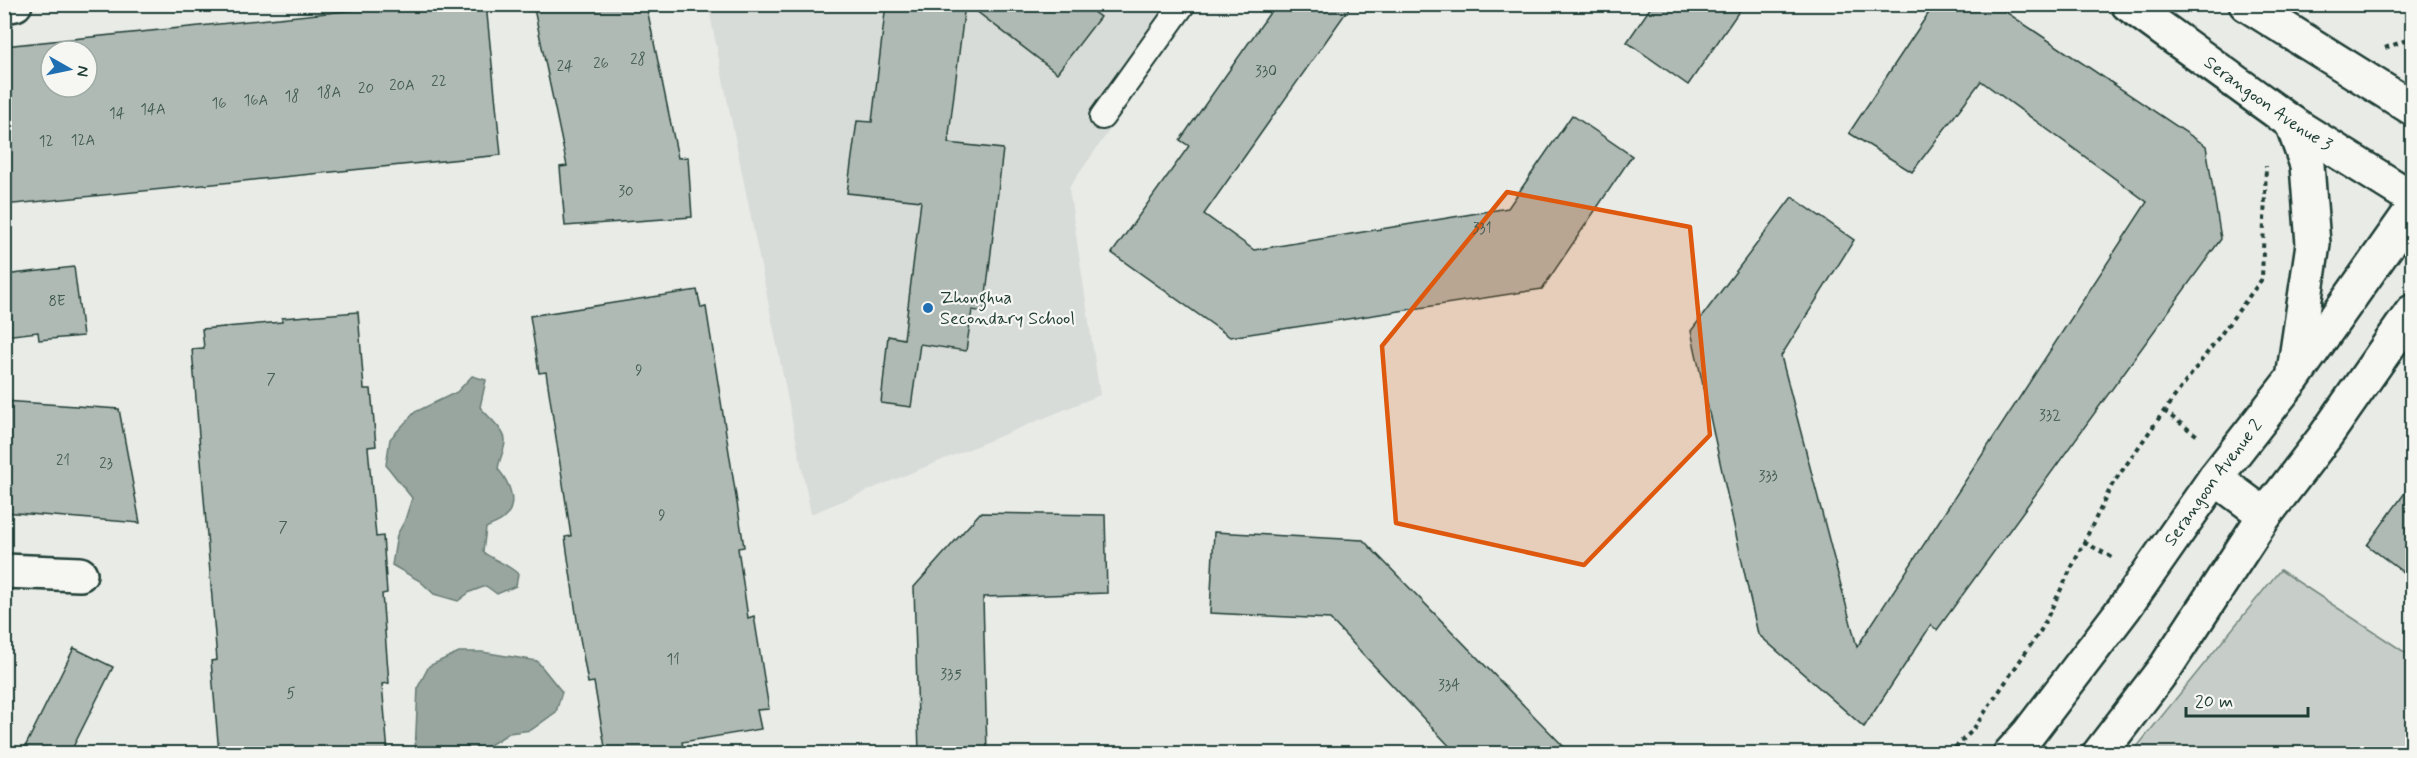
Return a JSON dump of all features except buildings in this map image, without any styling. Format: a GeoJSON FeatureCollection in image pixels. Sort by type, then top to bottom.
{"type":"FeatureCollection","features":[{"type":"Feature","properties":{"kind":"main road"},"geometry":{"type":"LineString","coordinates":[[4,6],[15,4]]}},
{"type":"Feature","properties":{"kind":"main road","name":"Serangoon Avenue 3"},"geometry":{"type":"LineString","coordinates":[[2128,4],[2292,123],[2412,198]]}},
{"type":"Feature","properties":{"kind":"main road"},"geometry":{"type":"LineString","coordinates":[[2246,4],[2412,108]]}},
{"type":"Feature","properties":{"kind":"main road"},"geometry":{"type":"LineString","coordinates":[[2292,123],[2307,165],[2313,244],[2294,377]]}},
{"type":"Feature","properties":{"kind":"main road","name":"Serangoon Avenue 2"},"geometry":{"type":"LineString","coordinates":[[2010,753],[2029,733],[2125,607],[2222,469],[2294,377],[2412,210]]}},
{"type":"Feature","properties":{"kind":"main road"},"geometry":{"type":"LineString","coordinates":[[2099,753],[2167,665],[2265,515],[2324,438],[2412,312]]}},
{"type":"Feature","properties":{"kind":"main road"},"geometry":{"type":"LineString","coordinates":[[2222,469],[2265,515]]}},
{"type":"Feature","properties":{"kind":"main road"},"geometry":{"type":"LineString","coordinates":[[4,571],[80,574]]}},
{"type":"Feature","properties":{"kind":"lane"},"geometry":{"type":"LineString","coordinates":[[1102,117],[1182,4]]}},
{"type":"Feature","properties":{"kind":"path"},"geometry":{"type":"LineString","coordinates":[[2384,48],[2412,38]]}},
{"type":"Feature","properties":{"kind":"path"},"geometry":{"type":"LineString","coordinates":[[1948,753],[1972,731],[2042,630],[2112,485],[2262,279],[2266,162]]}},
{"type":"Feature","properties":{"kind":"path"},"geometry":{"type":"LineString","coordinates":[[2164,411],[2222,469]]}},
{"type":"Feature","properties":{"kind":"highlighted area"},"geometry":{"type":"Polygon","coordinates":[[[1507,192],[1690,227],[1710,435],[1584,565],[1396,523],[1382,346],[1507,192]]]}},
{"type":"Feature","properties":{"kind":"shaded area","name":"Zhonghua Secondary School"},"geometry":{"type":"Polygon","coordinates":[[[708,5],[1197,5],[1069,188],[1100,395],[811,514],[708,5]]]}},
{"type":"Feature","properties":{"kind":"shaded area"},"geometry":{"type":"Polygon","coordinates":[[[472,376],[486,380],[480,407],[505,437],[498,469],[506,480],[512,500],[511,507],[503,519],[486,528],[483,552],[518,574],[516,586],[497,594],[486,586],[470,592],[458,601],[434,594],[420,581],[392,565],[397,535],[412,498],[386,465],[390,439],[415,412],[457,392],[472,376]]]}},
{"type":"Feature","properties":{"kind":"shaded area"},"geometry":{"type":"Polygon","coordinates":[[[2280,570],[2412,657],[2412,753],[2132,753],[2280,570]]]}},
{"type":"Feature","properties":{"kind":"shaded area"},"geometry":{"type":"Polygon","coordinates":[[[459,652],[482,652],[537,661],[562,692],[556,712],[531,730],[509,733],[481,753],[415,753],[418,687],[429,666],[459,652]]]}},
{"type":"Feature","properties":{"kind":"place","name":"Zhonghua Secondary School"},"geometry":{"type":"Point","coordinates":[928,308]}}]}
